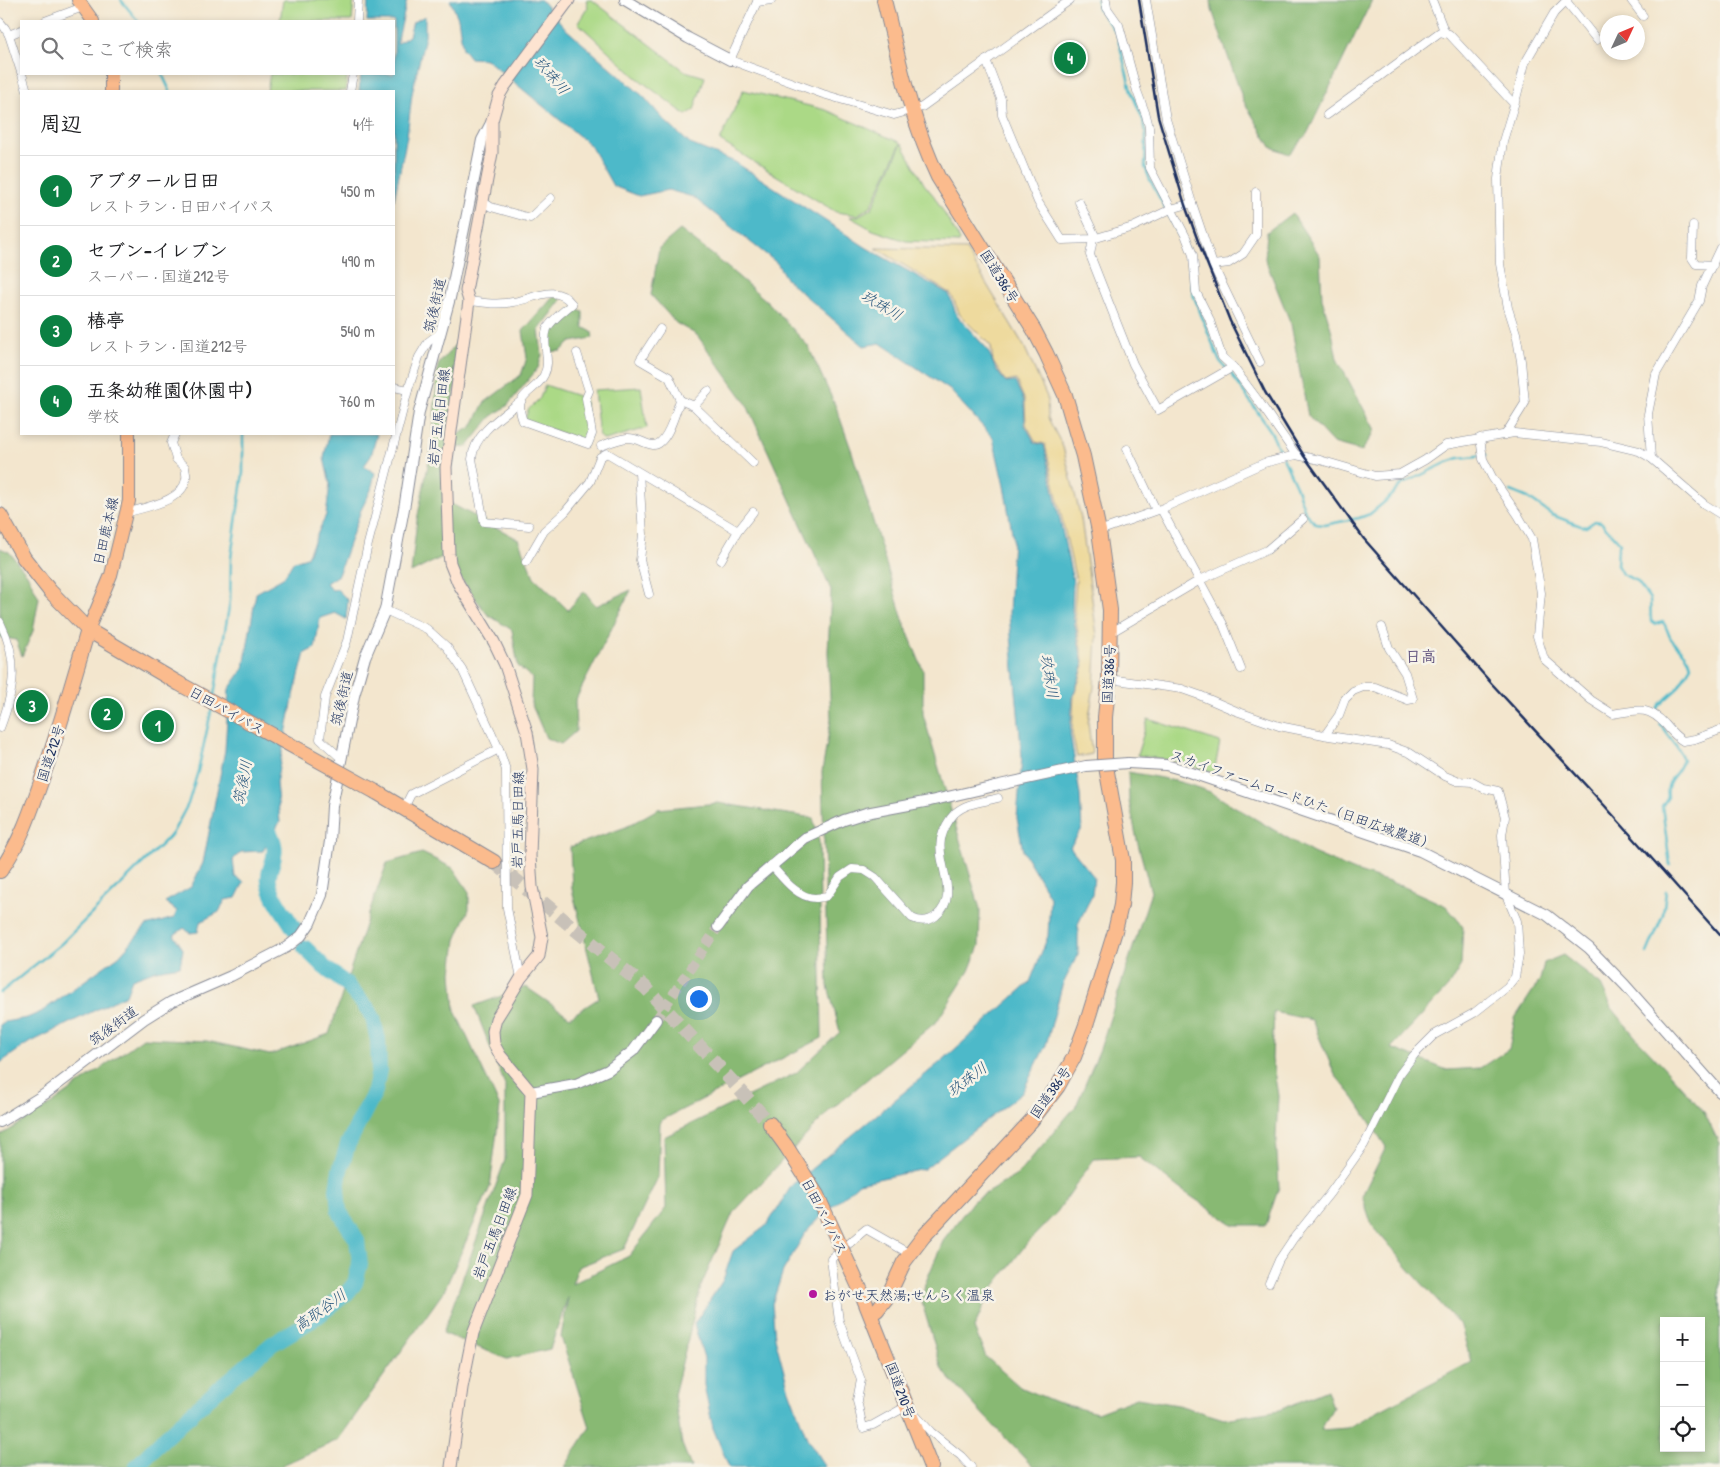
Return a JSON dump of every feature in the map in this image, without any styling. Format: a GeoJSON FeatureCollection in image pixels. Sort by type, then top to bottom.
{"type":"FeatureCollection","features":[{"type":"Feature","properties":{"kind":"highway","name":"国道386号"},"geometry":{"type":"LineString","coordinates":[[871,1314],[877,1310],[888,1296],[910,1254],[923,1237],[1045,1104],[1067,1071],[1086,1024],[1119,917],[1123,882],[1120,842],[1109,792],[1105,761],[1105,717],[1109,679],[1109,601],[1099,531],[1073,420],[1057,376],[1034,330],[938,177],[923,146],[912,111],[884,0]]}},
{"type":"Feature","properties":{"kind":"highway","name":"日田バイパス"},"geometry":{"type":"LineString","coordinates":[[0,515],[24,558],[50,591],[88,630],[178,683],[376,792],[494,862]]}},
{"type":"Feature","properties":{"kind":"highway","name":"国道212号"},"geometry":{"type":"LineString","coordinates":[[0,871],[16,845],[30,816],[58,732],[88,630]]}},
{"type":"Feature","properties":{"kind":"highway","name":"日田バイパス"},"geometry":{"type":"LineString","coordinates":[[770,1124],[817,1195],[871,1314]]}},
{"type":"Feature","properties":{"kind":"highway","name":"国道210号"},"geometry":{"type":"LineString","coordinates":[[871,1314],[931,1467]]}},
{"type":"Feature","properties":{"kind":"main road","name":"岩戸五馬日田線"},"geometry":{"type":"LineString","coordinates":[[450,1467],[462,1388],[473,1333],[527,1194],[531,1092],[500,1055],[494,1044],[496,1019],[521,978],[539,956],[542,936],[532,887],[530,856],[533,768],[527,732],[505,665],[494,642],[458,583],[450,564],[447,458],[469,301],[466,291],[492,153],[492,121],[499,96],[505,86],[569,0]]}},
{"type":"Feature","properties":{"kind":"main road"},"geometry":{"type":"LineString","coordinates":[[80,3],[92,20]]}},
{"type":"Feature","properties":{"kind":"main road"},"geometry":{"type":"LineString","coordinates":[[111,75],[111,90]]}},
{"type":"Feature","properties":{"kind":"main road","name":"日田鹿本線"},"geometry":{"type":"LineString","coordinates":[[88,630],[111,575],[129,501],[129,435]]}},
{"type":"Feature","properties":{"kind":"street"},"geometry":{"type":"LineString","coordinates":[[357,20],[358,0]]}},
{"type":"Feature","properties":{"kind":"street"},"geometry":{"type":"LineString","coordinates":[[625,0],[688,38],[730,60],[822,94],[894,115],[922,107],[1070,0]]}},
{"type":"Feature","properties":{"kind":"street"},"geometry":{"type":"LineString","coordinates":[[730,60],[756,1],[771,0]]}},
{"type":"Feature","properties":{"kind":"street"},"geometry":{"type":"LineString","coordinates":[[1106,0],[1108,8],[1119,25],[1137,91],[1149,126],[1150,168],[1167,211],[1186,237],[1193,255],[1196,292],[1209,318],[1222,357],[1233,367],[1293,456]]}},
{"type":"Feature","properties":{"kind":"street"},"geometry":{"type":"LineString","coordinates":[[1146,0],[1166,119],[1192,203],[1213,266],[1260,362]]}},
{"type":"Feature","properties":{"kind":"street"},"geometry":{"type":"LineString","coordinates":[[1432,0],[1445,33]]}},
{"type":"Feature","properties":{"kind":"street"},"geometry":{"type":"LineString","coordinates":[[1505,435],[1525,403],[1522,361],[1508,308],[1500,264],[1498,179],[1503,141],[1525,62],[1554,13],[1566,0],[1597,40]]}},
{"type":"Feature","properties":{"kind":"street"},"geometry":{"type":"LineString","coordinates":[[1631,0],[1642,15]]}},
{"type":"Feature","properties":{"kind":"street"},"geometry":{"type":"LineString","coordinates":[[47,20],[80,3]]}},
{"type":"Feature","properties":{"kind":"street"},"geometry":{"type":"LineString","coordinates":[[0,22],[9,35],[20,67]]}},
{"type":"Feature","properties":{"kind":"street"},"geometry":{"type":"LineString","coordinates":[[9,35],[20,30]]}},
{"type":"Feature","properties":{"kind":"street"},"geometry":{"type":"LineString","coordinates":[[1327,115],[1440,32],[1449,34],[1514,104]]}},
{"type":"Feature","properties":{"kind":"street"},"geometry":{"type":"LineString","coordinates":[[986,60],[1001,99],[1002,115],[1038,202],[1062,240],[1094,239],[1133,227],[1167,211],[1192,203]]}},
{"type":"Feature","properties":{"kind":"street"},"geometry":{"type":"LineString","coordinates":[[23,75],[27,90]]}},
{"type":"Feature","properties":{"kind":"street"},"geometry":{"type":"LineString","coordinates":[[350,90],[353,75]]}},
{"type":"Feature","properties":{"kind":"street","name":"筑後街道"},"geometry":{"type":"LineString","coordinates":[[0,1122],[45,1094],[171,1002],[232,976],[287,946],[301,936],[310,923],[322,895],[330,841],[332,806],[354,696],[365,657],[385,610],[405,503],[419,412],[442,331],[482,140],[492,121]]}},
{"type":"Feature","properties":{"kind":"street"},"geometry":{"type":"LineString","coordinates":[[1213,266],[1229,263],[1243,254],[1256,235],[1256,192]]}},
{"type":"Feature","properties":{"kind":"street"},"geometry":{"type":"LineString","coordinates":[[482,201],[491,207],[530,218],[550,198]]}},
{"type":"Feature","properties":{"kind":"street"},"geometry":{"type":"LineString","coordinates":[[1079,202],[1094,239],[1090,255],[1133,364],[1158,410],[1233,367]]}},
{"type":"Feature","properties":{"kind":"street"},"geometry":{"type":"LineString","coordinates":[[1693,225],[1692,258],[1696,264],[1712,265]]}},
{"type":"Feature","properties":{"kind":"street"},"geometry":{"type":"LineString","coordinates":[[1651,458],[1648,414],[1656,374],[1699,301],[1702,286],[1720,248]]}},
{"type":"Feature","properties":{"kind":"street"},"geometry":{"type":"LineString","coordinates":[[469,301],[494,304],[557,293],[566,296],[572,304],[548,327],[545,340],[548,362],[543,377],[522,398],[519,410],[522,421],[588,444],[592,434],[586,398],[589,391],[577,353]]}},
{"type":"Feature","properties":{"kind":"street"},"geometry":{"type":"LineString","coordinates":[[660,329],[640,360],[669,377],[680,400],[694,406],[753,464]]}},
{"type":"Feature","properties":{"kind":"street"},"geometry":{"type":"LineString","coordinates":[[342,759],[320,739],[325,697],[347,642],[368,544],[408,390],[419,357],[428,342],[442,331]]}},
{"type":"Feature","properties":{"kind":"street"},"geometry":{"type":"LineString","coordinates":[[395,387],[408,390]]}},
{"type":"Feature","properties":{"kind":"street"},"geometry":{"type":"LineString","coordinates":[[694,406],[708,391]]}},
{"type":"Feature","properties":{"kind":"street"},"geometry":{"type":"LineString","coordinates":[[601,446],[627,438],[639,439],[652,445],[657,444],[665,438],[680,400]]}},
{"type":"Feature","properties":{"kind":"street"},"geometry":{"type":"LineString","coordinates":[[521,402],[494,422],[481,437],[473,449],[472,459],[484,522],[530,526]]}},
{"type":"Feature","properties":{"kind":"street"},"geometry":{"type":"LineString","coordinates":[[1099,531],[1158,510],[1264,463],[1293,456],[1320,460],[1375,476],[1400,474],[1446,445],[1514,433],[1601,442],[1639,451],[1651,458],[1704,504],[1720,514]]}},
{"type":"Feature","properties":{"kind":"street"},"geometry":{"type":"LineString","coordinates":[[126,513],[174,498],[183,487],[186,479],[185,467],[176,459],[171,443],[175,435]]}},
{"type":"Feature","properties":{"kind":"street"},"geometry":{"type":"LineString","coordinates":[[590,438],[598,442],[607,453],[738,531]]}},
{"type":"Feature","properties":{"kind":"street"},"geometry":{"type":"LineString","coordinates":[[1480,438],[1482,459],[1532,539],[1541,593],[1537,636],[1544,658],[1591,700],[1613,714],[1639,709],[1649,711],[1657,716],[1683,741],[1695,739],[1720,730]]}},
{"type":"Feature","properties":{"kind":"street"},"geometry":{"type":"LineString","coordinates":[[1126,449],[1158,510],[1200,580],[1223,624],[1240,669]]}},
{"type":"Feature","properties":{"kind":"street"},"geometry":{"type":"LineString","coordinates":[[526,562],[544,531],[565,512],[590,482],[600,458],[607,453]]}},
{"type":"Feature","properties":{"kind":"street"},"geometry":{"type":"LineString","coordinates":[[639,472],[643,534],[640,560],[649,594]]}},
{"type":"Feature","properties":{"kind":"street"},"geometry":{"type":"LineString","coordinates":[[720,560],[738,531],[753,512]]}},
{"type":"Feature","properties":{"kind":"street"},"geometry":{"type":"LineString","coordinates":[[1110,632],[1200,580],[1267,550],[1304,519]]}},
{"type":"Feature","properties":{"kind":"street"},"geometry":{"type":"LineString","coordinates":[[385,610],[427,629],[447,647],[462,669],[500,749],[506,770],[507,908],[521,978]]}},
{"type":"Feature","properties":{"kind":"street"},"geometry":{"type":"LineString","coordinates":[[0,622],[11,646],[13,663],[12,684],[0,728]]}},
{"type":"Feature","properties":{"kind":"street"},"geometry":{"type":"LineString","coordinates":[[1325,735],[1339,715],[1345,699],[1362,686],[1375,687],[1408,700],[1413,699],[1404,673],[1389,648],[1382,627]]}},
{"type":"Feature","properties":{"kind":"street"},"geometry":{"type":"LineString","coordinates":[[1109,679],[1182,689],[1279,726],[1388,745],[1410,753],[1445,776],[1457,781],[1472,782],[1483,788],[1498,791],[1505,817],[1502,835],[1506,895],[1517,920],[1519,954],[1514,976],[1507,987],[1474,1013],[1434,1036],[1414,1055],[1399,1075],[1364,1145],[1330,1193],[1293,1239],[1279,1260],[1269,1283]]}},
{"type":"Feature","properties":{"kind":"street"},"geometry":{"type":"LineString","coordinates":[[404,808],[411,794],[500,749]]}},
{"type":"Feature","properties":{"kind":"street","name":"スカイファームロードひた（日田広域農道）"},"geometry":{"type":"LineString","coordinates":[[718,927],[748,886],[771,865],[805,838],[844,820],[866,813],[930,801],[1086,766],[1128,762],[1160,764],[1180,769],[1420,851],[1547,916],[1589,948],[1625,985],[1720,1092]]}},
{"type":"Feature","properties":{"kind":"street"},"geometry":{"type":"LineString","coordinates":[[771,865],[805,896],[816,898],[826,896],[840,877],[852,869],[864,870],[875,877],[912,918],[919,922],[932,919],[942,911],[946,899],[948,883],[941,859],[941,839],[948,821],[965,806],[998,798]]}},
{"type":"Feature","properties":{"kind":"street"},"geometry":{"type":"LineString","coordinates":[[531,1092],[576,1084],[608,1070],[633,1051],[656,1020]]}},
{"type":"Feature","properties":{"kind":"street"},"geometry":{"type":"LineString","coordinates":[[910,1254],[866,1229],[831,1259],[839,1321],[861,1380],[857,1400],[863,1428],[873,1425],[907,1406],[931,1432],[961,1456],[971,1467]]}},
{"type":"Feature","properties":{"kind":"green space"},"geometry":{"type":"Polygon","coordinates":[[[283,0],[354,0],[352,20],[280,20],[283,0]]]}},
{"type":"Feature","properties":{"kind":"green space"},"geometry":{"type":"Polygon","coordinates":[[[586,0],[592,0],[685,71],[705,77],[694,110],[686,115],[636,77],[578,23],[588,7],[586,0]]]}},
{"type":"Feature","properties":{"kind":"green space"},"geometry":{"type":"Polygon","coordinates":[[[1211,0],[1372,0],[1307,134],[1289,154],[1271,147],[1243,100],[1212,10],[1211,0]]]}},
{"type":"Feature","properties":{"kind":"green space"},"geometry":{"type":"Polygon","coordinates":[[[270,75],[347,75],[346,90],[267,90],[270,75]]]}},
{"type":"Feature","properties":{"kind":"green space"},"geometry":{"type":"Polygon","coordinates":[[[743,90],[826,110],[901,143],[871,206],[857,215],[836,212],[720,141],[743,90]]]}},
{"type":"Feature","properties":{"kind":"green space"},"geometry":{"type":"Polygon","coordinates":[[[902,143],[924,184],[934,196],[960,240],[958,243],[906,241],[873,230],[850,217],[858,216],[872,208],[902,143]]]}},
{"type":"Feature","properties":{"kind":"green space"},"geometry":{"type":"Polygon","coordinates":[[[1292,213],[1320,256],[1322,299],[1332,332],[1337,359],[1375,430],[1362,451],[1333,443],[1308,416],[1291,324],[1265,259],[1267,232],[1292,213]]]}},
{"type":"Feature","properties":{"kind":"green space"},"geometry":{"type":"Polygon","coordinates":[[[680,230],[768,302],[808,346],[836,407],[852,452],[904,623],[923,670],[923,714],[980,909],[979,946],[969,971],[937,1021],[829,1111],[733,1213],[701,1286],[674,1395],[682,1444],[691,1467],[565,1467],[590,1427],[561,1337],[568,1297],[550,1349],[507,1359],[443,1333],[505,1160],[505,1085],[474,1006],[526,987],[570,1017],[599,998],[572,889],[570,847],[626,827],[658,809],[718,803],[813,818],[819,842],[822,1038],[660,1121],[658,1177],[624,1249],[578,1267],[572,1284],[629,1256],[666,1208],[664,1137],[796,1073],[840,1032],[828,986],[822,772],[831,719],[828,652],[831,590],[746,403],[697,335],[676,323],[651,295],[659,248],[680,230]]]}},
{"type":"Feature","properties":{"kind":"green space"},"geometry":{"type":"Polygon","coordinates":[[[554,296],[562,300],[539,330],[542,355],[538,368],[507,406],[491,417],[468,446],[452,449],[454,436],[472,427],[484,403],[521,375],[527,358],[523,331],[554,296]]]}},
{"type":"Feature","properties":{"kind":"green space"},"geometry":{"type":"Polygon","coordinates":[[[573,308],[583,312],[583,327],[592,332],[593,338],[571,342],[561,351],[549,352],[546,339],[556,324],[573,308]]]}},
{"type":"Feature","properties":{"kind":"green space"},"geometry":{"type":"Polygon","coordinates":[[[460,339],[444,500],[518,539],[534,577],[568,610],[584,591],[596,606],[631,590],[575,701],[576,731],[561,744],[546,738],[531,703],[532,678],[518,666],[512,630],[487,614],[444,556],[411,573],[417,520],[432,445],[438,365],[460,339]]]}},
{"type":"Feature","properties":{"kind":"green space"},"geometry":{"type":"Polygon","coordinates":[[[545,385],[584,398],[590,432],[587,442],[525,420],[528,410],[540,398],[545,385]]]}},
{"type":"Feature","properties":{"kind":"green space"},"geometry":{"type":"Polygon","coordinates":[[[641,387],[647,428],[605,440],[599,436],[594,390],[641,387]]]}},
{"type":"Feature","properties":{"kind":"green space"},"geometry":{"type":"Polygon","coordinates":[[[0,548],[9,552],[27,574],[39,598],[33,631],[22,656],[16,640],[0,637],[0,548]]]}},
{"type":"Feature","properties":{"kind":"green space"},"geometry":{"type":"Polygon","coordinates":[[[1148,719],[1220,742],[1214,773],[1174,761],[1137,755],[1148,719]]]}},
{"type":"Feature","properties":{"kind":"green space"},"geometry":{"type":"Polygon","coordinates":[[[1128,772],[1170,780],[1210,792],[1313,853],[1355,871],[1402,886],[1446,906],[1463,926],[1461,965],[1448,987],[1391,1048],[1447,1070],[1480,1068],[1509,1049],[1515,1018],[1540,980],[1544,963],[1563,955],[1601,985],[1612,1008],[1638,1040],[1704,1112],[1719,1143],[1720,1467],[1033,1467],[974,1405],[942,1370],[922,1303],[925,1284],[944,1239],[973,1201],[1017,1175],[1076,1106],[1100,1049],[1151,892],[1129,801],[1128,772]],[[1274,1012],[1272,1059],[1278,1096],[1276,1137],[1279,1187],[1266,1225],[1234,1225],[1180,1189],[1139,1157],[1094,1159],[1057,1212],[1027,1243],[989,1293],[974,1328],[986,1357],[1020,1387],[1056,1402],[1097,1413],[1137,1398],[1178,1405],[1224,1419],[1280,1410],[1327,1390],[1333,1407],[1321,1430],[1347,1428],[1471,1362],[1461,1326],[1407,1267],[1372,1225],[1362,1196],[1386,1147],[1355,1099],[1335,1075],[1312,1020],[1274,1012]]]}},
{"type":"Feature","properties":{"kind":"green space"},"geometry":{"type":"Polygon","coordinates":[[[422,853],[453,868],[469,892],[469,909],[456,940],[452,973],[455,1011],[500,1107],[490,1187],[444,1291],[338,1440],[278,1467],[0,1467],[0,1136],[53,1103],[143,1038],[207,1041],[270,1055],[329,1034],[387,863],[422,853]]]}},
{"type":"Feature","properties":{"kind":"sand"},"geometry":{"type":"Polygon","coordinates":[[[876,248],[966,250],[1024,346],[1047,397],[1048,418],[1063,447],[1081,518],[1097,636],[1094,687],[1088,723],[1092,754],[1077,757],[1072,733],[1074,696],[1084,666],[1074,610],[1076,581],[1045,444],[1036,442],[1026,424],[1025,401],[1016,380],[1006,382],[993,362],[991,346],[960,315],[951,294],[876,248]]]}},
{"type":"Feature","properties":{"kind":"water"},"geometry":{"type":"Polygon","coordinates":[[[368,0],[407,0],[397,44],[409,36],[413,22],[425,16],[425,36],[412,94],[407,136],[395,195],[395,90],[359,90],[361,75],[395,75],[395,20],[367,20],[368,0]]]}},
{"type":"Feature","properties":{"kind":"water","name":"玖珠川"},"geometry":{"type":"Polygon","coordinates":[[[450,0],[541,0],[567,30],[644,97],[664,120],[690,144],[735,162],[867,248],[949,294],[957,316],[988,350],[995,368],[1006,383],[1015,382],[1024,401],[1025,425],[1035,443],[1044,445],[1073,582],[1072,610],[1083,666],[1073,696],[1070,733],[1080,795],[1082,829],[1070,847],[1094,877],[1092,895],[1078,924],[1078,954],[1062,986],[1046,1045],[1022,1093],[924,1169],[859,1183],[815,1222],[804,1235],[783,1271],[772,1304],[775,1338],[788,1387],[807,1438],[825,1467],[729,1467],[713,1428],[704,1385],[704,1358],[694,1324],[723,1280],[733,1251],[767,1225],[792,1185],[944,1059],[1030,982],[1048,936],[1050,897],[1023,851],[1017,818],[1022,757],[1009,614],[1013,538],[993,438],[950,390],[880,343],[864,346],[787,280],[777,263],[693,197],[668,190],[639,196],[613,186],[590,145],[486,59],[470,58],[463,49],[458,18],[450,0]]]}},
{"type":"Feature","properties":{"kind":"water","name":"筑後川"},"geometry":{"type":"Polygon","coordinates":[[[329,435],[377,435],[371,456],[364,466],[375,473],[371,490],[361,510],[338,575],[326,583],[332,590],[337,589],[348,600],[346,619],[335,613],[320,618],[315,648],[305,653],[293,699],[276,783],[280,822],[263,851],[241,852],[233,860],[235,877],[244,882],[236,898],[225,900],[219,912],[200,922],[198,932],[190,933],[184,928],[174,935],[183,949],[180,966],[156,970],[132,979],[126,995],[27,1044],[0,1063],[0,1025],[4,1022],[27,1018],[41,1012],[119,956],[146,926],[174,918],[177,911],[165,902],[191,887],[203,863],[225,750],[229,689],[244,668],[256,593],[283,578],[294,561],[307,557],[326,515],[330,484],[324,458],[329,435]]]}},
{"type":"Feature","properties":{"kind":"waterway"},"geometry":{"type":"LineString","coordinates":[[121,0],[137,20]]}},
{"type":"Feature","properties":{"kind":"waterway"},"geometry":{"type":"LineString","coordinates":[[1097,0],[1098,9],[1117,34],[1131,91],[1143,120],[1146,136],[1145,167],[1185,246],[1189,257],[1193,294],[1219,360],[1226,368]]}},
{"type":"Feature","properties":{"kind":"waterway"},"geometry":{"type":"LineString","coordinates":[[162,75],[170,90]]}},
{"type":"Feature","properties":{"kind":"waterway"},"geometry":{"type":"LineString","coordinates":[[1230,372],[1270,430],[1296,486],[1306,514],[1316,524],[1324,525],[1370,514],[1401,485],[1459,458],[1486,455]]}},
{"type":"Feature","properties":{"kind":"waterway"},"geometry":{"type":"LineString","coordinates":[[214,696],[230,601],[231,558],[243,473],[243,435]]}},
{"type":"Feature","properties":{"kind":"waterway"},"geometry":{"type":"LineString","coordinates":[[1511,491],[1528,498],[1552,515],[1581,526],[1586,527],[1595,521],[1601,522],[1620,543],[1617,565],[1622,574],[1637,581],[1650,599],[1651,621],[1655,624],[1663,622],[1670,637],[1690,661],[1691,666],[1677,689],[1659,705],[1655,713]]}},
{"type":"Feature","properties":{"kind":"waterway"},"geometry":{"type":"LineString","coordinates":[[0,993],[61,944],[172,834],[188,804],[198,771],[212,707]]}},
{"type":"Feature","properties":{"kind":"waterway"},"geometry":{"type":"LineString","coordinates":[[1660,724],[1677,747],[1683,759],[1679,770],[1670,780],[1668,797],[1662,806],[1670,865]]}},
{"type":"Feature","properties":{"kind":"waterway","name":"高取谷川"},"geometry":{"type":"LineString","coordinates":[[261,820],[269,832],[275,851],[269,875],[270,888],[295,930]]}},
{"type":"Feature","properties":{"kind":"waterway"},"geometry":{"type":"LineString","coordinates":[[1647,953],[1663,915],[1666,891]]}},
{"type":"Feature","properties":{"kind":"waterway","name":"高取谷川"},"geometry":{"type":"LineString","coordinates":[[136,1467],[165,1437],[272,1344],[318,1316],[347,1293],[355,1283],[360,1264],[357,1240],[339,1211],[337,1189],[340,1170],[348,1144],[375,1091],[379,1070],[378,1040],[373,1018],[368,1009],[346,984],[324,967],[305,948]]}},
{"type":"Feature","properties":{"kind":"tunnel"},"geometry":{"type":"LineString","coordinates":[[494,862],[646,988],[770,1124]]}},
{"type":"Feature","properties":{"kind":"tunnel"},"geometry":{"type":"LineString","coordinates":[[656,1020],[718,927]]}},
{"type":"Feature","properties":{"kind":"railway"},"geometry":{"type":"LineString","coordinates":[[1139,0],[1158,116],[1198,241],[1230,321],[1265,392],[1304,456],[1364,539],[1492,684],[1604,805],[1720,935]]}},
{"type":"Feature","properties":{"kind":"place","name":"五条幼稚園(休園中)"},"geometry":{"type":"Point","coordinates":[1070,58]}},
{"type":"Feature","properties":{"kind":"place","name":"椿亭"},"geometry":{"type":"Point","coordinates":[32,706]}},
{"type":"Feature","properties":{"kind":"place","name":"セブン-イレブン"},"geometry":{"type":"Point","coordinates":[107,714]}},
{"type":"Feature","properties":{"kind":"place","name":"アブタール日田"},"geometry":{"type":"Point","coordinates":[158,726]}},
{"type":"Feature","properties":{"kind":"place","name":"おがせ天然湯;せんらく温泉"},"geometry":{"type":"Point","coordinates":[813,1294]}},
{"type":"Feature","properties":{"kind":"district","name":"日高"},"geometry":{"type":"Point","coordinates":[1421,656]}}]}
